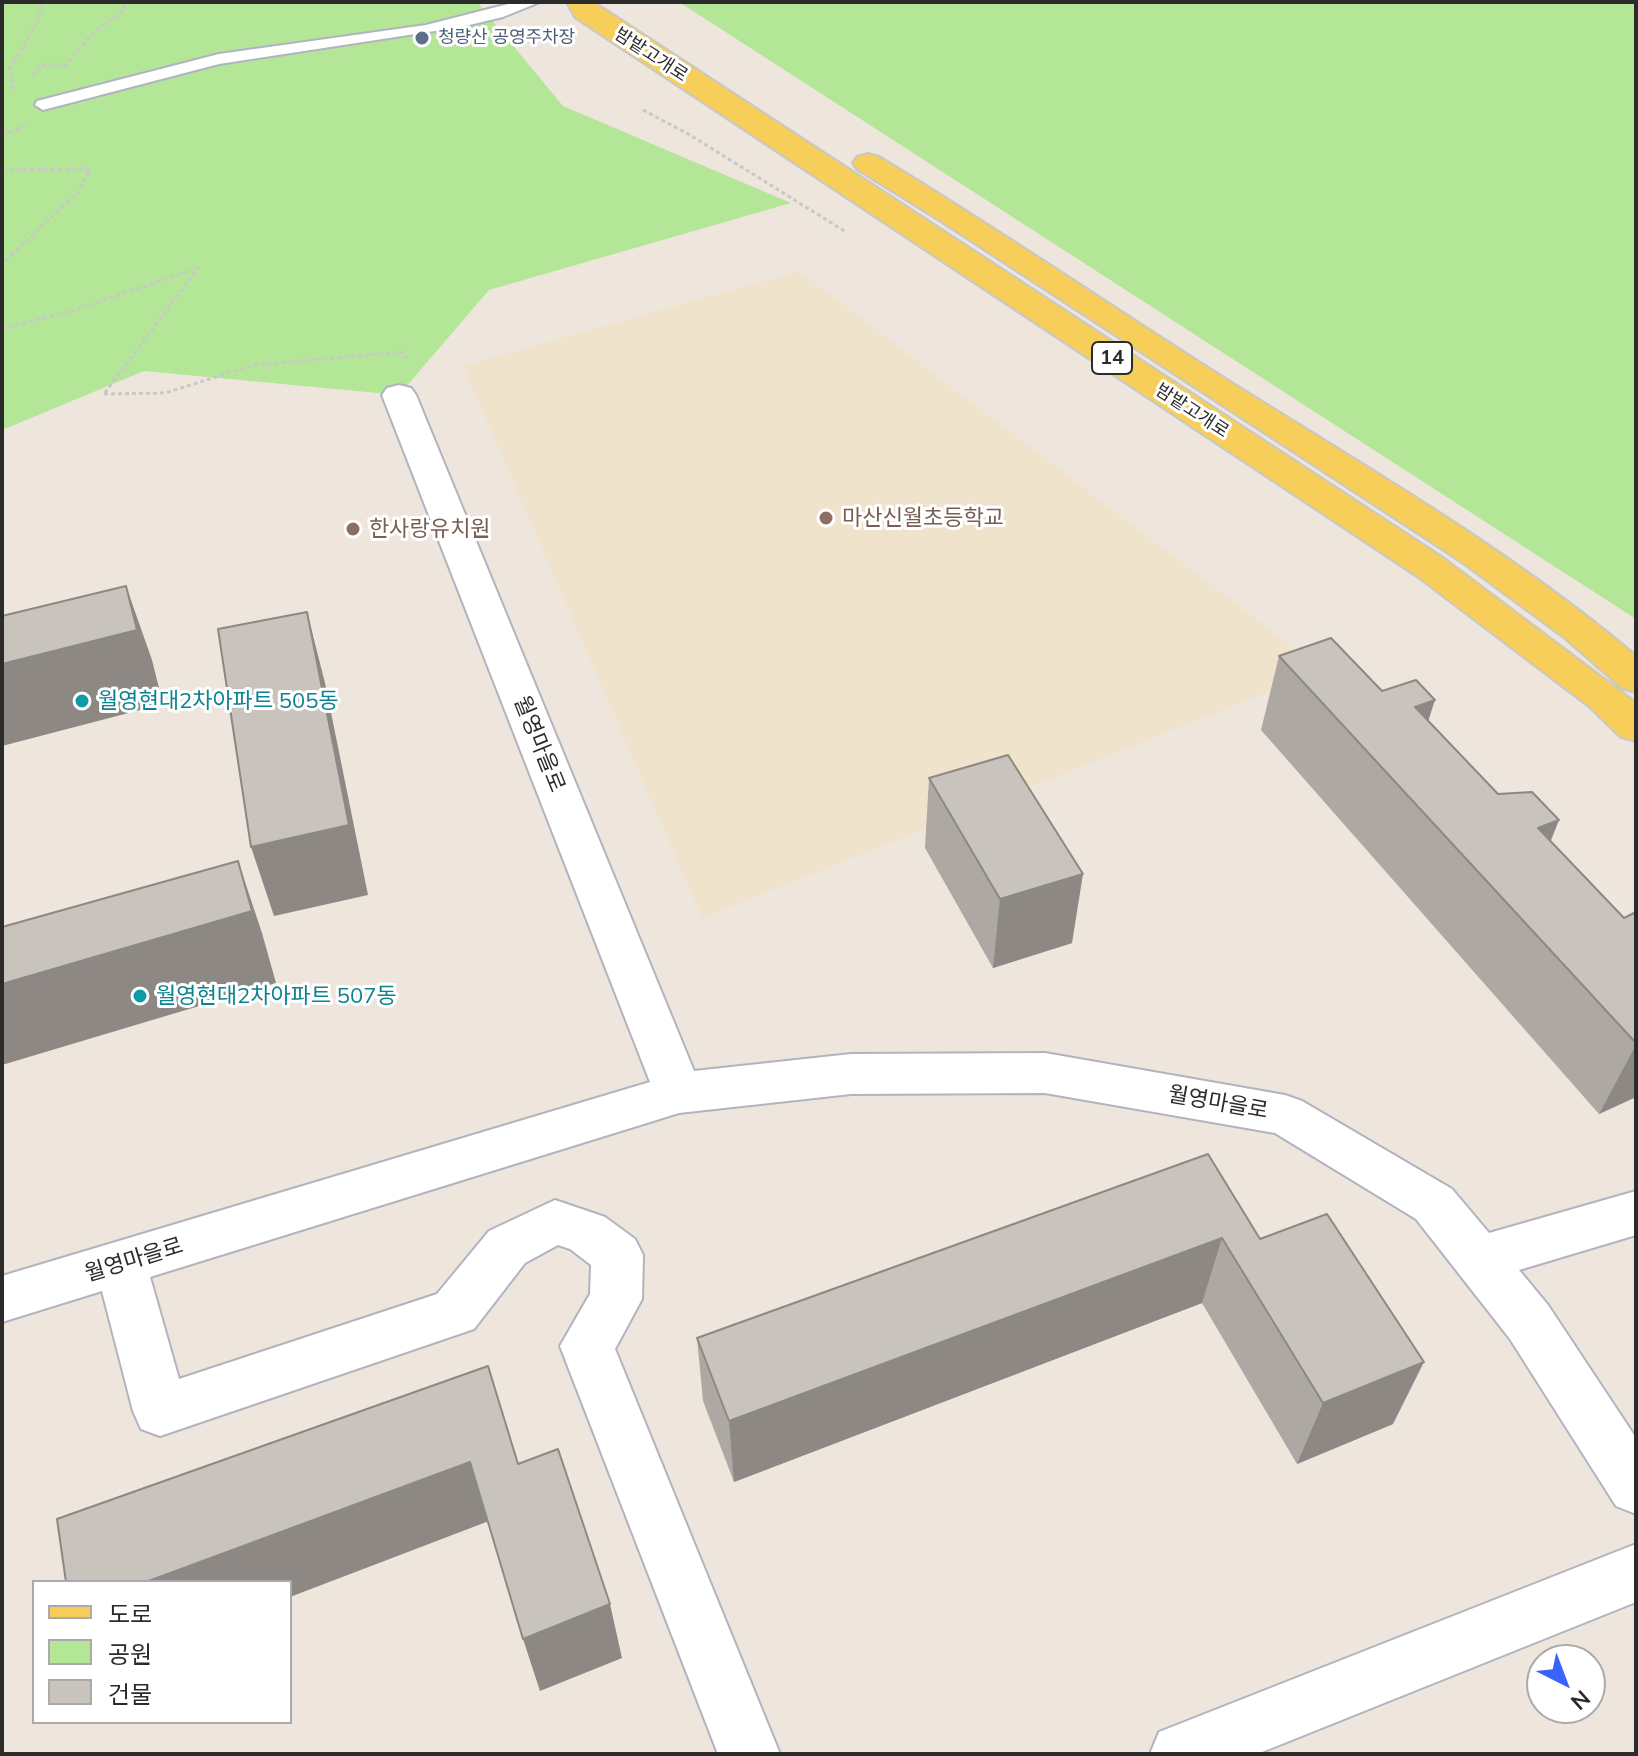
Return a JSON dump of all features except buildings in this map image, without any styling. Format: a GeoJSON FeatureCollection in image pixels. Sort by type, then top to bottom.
{"type":"FeatureCollection","features":[{"type":"Feature","properties":{"kind":"main road","name":"밤밭고개로"},"geometry":{"type":"LineString","coordinates":[[580,2],[585,11],[598,20],[1430,567],[1604,697],[1636,727]]}},
{"type":"Feature","properties":{"kind":"main road","name":"밤밭고개로"},"geometry":{"type":"LineString","coordinates":[[597,2],[608,5],[753,90],[952,214],[1219,390],[1472,551],[1579,629],[1636,678]]}},
{"type":"Feature","properties":{"kind":"main road"},"geometry":{"type":"LineString","coordinates":[[1579,629],[1636,662]]}},
{"type":"Feature","properties":{"kind":"street","name":"월영마을로"},"geometry":{"type":"LineString","coordinates":[[399,395],[679,1093]]}},
{"type":"Feature","properties":{"kind":"street","name":"월영마을로"},"geometry":{"type":"LineString","coordinates":[[2,1299],[679,1093],[851,1074],[1045,1073],[1285,1115],[1434,1204],[1529,1322],[1636,1487]]}},
{"type":"Feature","properties":{"kind":"street"},"geometry":{"type":"LineString","coordinates":[[1478,1259],[1636,1213]]}},
{"type":"Feature","properties":{"kind":"street"},"geometry":{"type":"LineString","coordinates":[[121,1264],[160,1411],[455,1312],[507,1247],[555,1222],[587,1233],[617,1255],[616,1299],[587,1346],[749,1754]]}},
{"type":"Feature","properties":{"kind":"street"},"geometry":{"type":"LineString","coordinates":[[1181,1754],[1636,1573]]}},
{"type":"Feature","properties":{"kind":"lane"},"geometry":{"type":"LineString","coordinates":[[43,105],[241,54],[399,35],[473,21],[532,2]]}},
{"type":"Feature","properties":{"kind":"path"},"geometry":{"type":"LineString","coordinates":[[43,2],[37,22],[10,69],[16,99],[42,65],[65,65],[93,33],[120,13],[128,2]]}},
{"type":"Feature","properties":{"kind":"path"},"geometry":{"type":"LineString","coordinates":[[2,170],[90,169],[79,191],[2,264]]}},
{"type":"Feature","properties":{"kind":"path"},"geometry":{"type":"LineString","coordinates":[[2,328],[72,311],[198,268],[104,394],[165,393],[254,365],[402,352],[429,381],[399,395]]}},
{"type":"Feature","properties":{"kind":"shaded area","name":"마산신월초등학교"},"geometry":{"type":"Polygon","coordinates":[[[799,271],[1323,670],[702,918],[463,366],[799,271]]]}},
{"type":"Feature","properties":{"kind":"green space"},"geometry":{"type":"Polygon","coordinates":[[[2,2],[477,2],[563,106],[791,203],[489,290],[399,395],[144,371],[2,430],[2,2]]]}},
{"type":"Feature","properties":{"kind":"green space"},"geometry":{"type":"Polygon","coordinates":[[[679,2],[1636,2],[1636,619],[679,2]]]}},
{"type":"Feature","properties":{"kind":"place","name":"청량산 공영주차장"},"geometry":{"type":"Point","coordinates":[422,38]}},
{"type":"Feature","properties":{"kind":"place","name":"마산신월초등학교"},"geometry":{"type":"Point","coordinates":[826,518]}},
{"type":"Feature","properties":{"kind":"place","name":"한사랑유치원"},"geometry":{"type":"Point","coordinates":[353,529]}},
{"type":"Feature","properties":{"kind":"place","name":"월영현대2차아파트 505동"},"geometry":{"type":"Point","coordinates":[82,701]}},
{"type":"Feature","properties":{"kind":"place","name":"월영현대2차아파트 507동"},"geometry":{"type":"Point","coordinates":[140,996]}}]}
